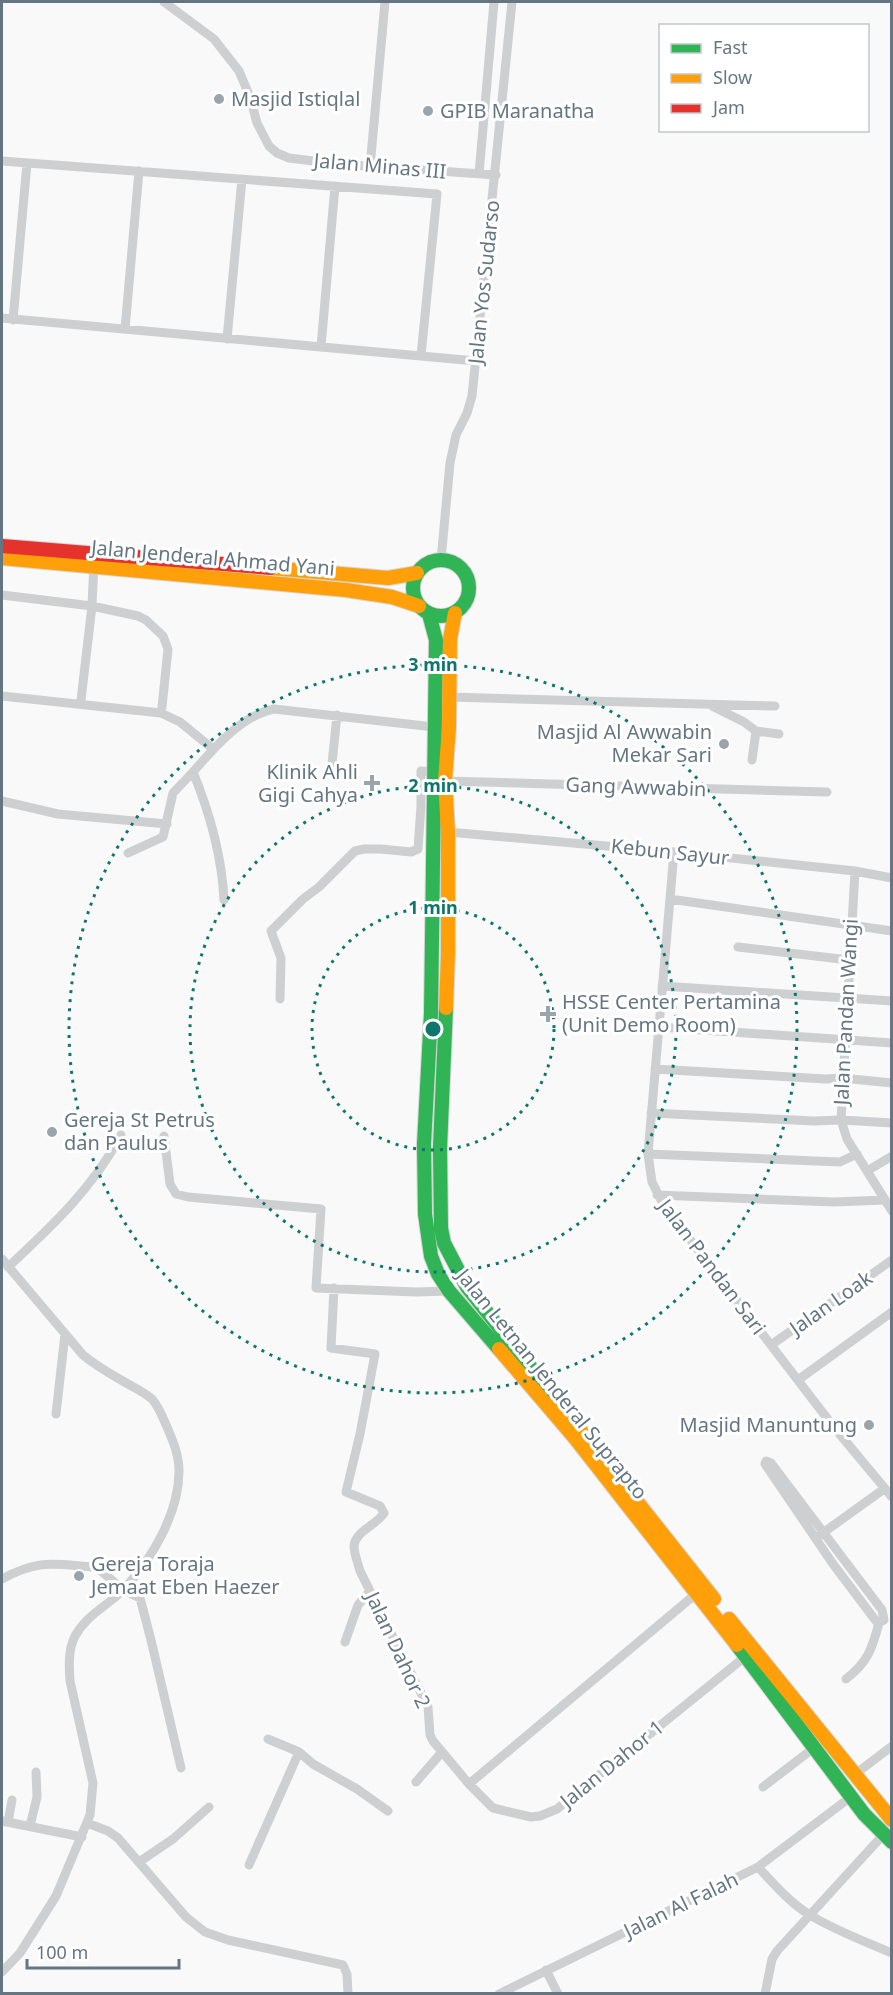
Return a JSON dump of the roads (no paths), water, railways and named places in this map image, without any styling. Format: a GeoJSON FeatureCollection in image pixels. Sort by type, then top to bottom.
{"type":"FeatureCollection","features":[{"type":"Feature","properties":{"kind":"main road","name":"Jalan Jenderal Ahmad Yani"},"geometry":{"type":"LineString","coordinates":[[2,546],[57,557]]}},
{"type":"Feature","properties":{"kind":"main road","name":"Jalan Jenderal Ahmad Yani"},"geometry":{"type":"LineString","coordinates":[[2,558],[57,557],[388,578],[417,573]]}},
{"type":"Feature","properties":{"kind":"main road","name":"Jalan Jenderal Ahmad Yani"},"geometry":{"type":"LineString","coordinates":[[94,560],[346,590],[392,597],[424,610]]}},
{"type":"Feature","properties":{"kind":"main road"},"geometry":{"type":"LineString","coordinates":[[441,560],[452,562],[466,574],[469,583],[466,601],[455,613],[442,617],[424,610],[413,593],[417,573],[429,563],[441,560]]}},
{"type":"Feature","properties":{"kind":"main road","name":"Jalan Letnan Jenderal Suprapto"},"geometry":{"type":"LineString","coordinates":[[424,610],[436,640],[431,1013],[424,1144],[425,1214],[428,1245],[434,1265],[449,1291],[616,1483],[891,1820]]}},
{"type":"Feature","properties":{"kind":"main road","name":"Jalan Letnan Jenderal Suprapto"},"geometry":{"type":"LineString","coordinates":[[455,613],[450,639],[445,781],[448,832],[448,954],[440,1148],[441,1228],[444,1243],[457,1272],[864,1814],[887,1838]]}},
{"type":"Feature","properties":{"kind":"main road"},"geometry":{"type":"LineString","coordinates":[[424,1144],[440,1148]]}},
{"type":"Feature","properties":{"kind":"street","name":"Jalan Minas III"},"geometry":{"type":"LineString","coordinates":[[164,2],[214,39],[239,71],[250,97],[257,123],[269,146],[277,153],[289,158],[370,167],[495,175]]}},
{"type":"Feature","properties":{"kind":"street"},"geometry":{"type":"LineString","coordinates":[[370,167],[385,2]]}},
{"type":"Feature","properties":{"kind":"street"},"geometry":{"type":"LineString","coordinates":[[479,174],[494,2]]}},
{"type":"Feature","properties":{"kind":"street","name":"Jalan Yos Sudarso"},"geometry":{"type":"LineString","coordinates":[[441,560],[450,463],[456,435],[472,396],[512,2]]}},
{"type":"Feature","properties":{"kind":"street"},"geometry":{"type":"LineString","coordinates":[[2,161],[437,194],[421,356]]}},
{"type":"Feature","properties":{"kind":"street"},"geometry":{"type":"LineString","coordinates":[[13,320],[27,163]]}},
{"type":"Feature","properties":{"kind":"street"},"geometry":{"type":"LineString","coordinates":[[125,329],[139,171]]}},
{"type":"Feature","properties":{"kind":"street"},"geometry":{"type":"LineString","coordinates":[[227,339],[242,179]]}},
{"type":"Feature","properties":{"kind":"street"},"geometry":{"type":"LineString","coordinates":[[321,347],[335,186]]}},
{"type":"Feature","properties":{"kind":"street"},"geometry":{"type":"LineString","coordinates":[[2,318],[476,361]]}},
{"type":"Feature","properties":{"kind":"street"},"geometry":{"type":"LineString","coordinates":[[81,700],[92,603],[94,560]]}},
{"type":"Feature","properties":{"kind":"street"},"geometry":{"type":"LineString","coordinates":[[2,596],[92,603],[138,616],[156,628],[163,636],[168,649],[162,707]]}},
{"type":"Feature","properties":{"kind":"street"},"geometry":{"type":"LineString","coordinates":[[2,696],[161,713],[180,722],[212,750]]}},
{"type":"Feature","properties":{"kind":"street"},"geometry":{"type":"LineString","coordinates":[[449,697],[775,706]]}},
{"type":"Feature","properties":{"kind":"street"},"geometry":{"type":"LineString","coordinates":[[710,705],[744,722],[756,731],[779,734]]}},
{"type":"Feature","properties":{"kind":"street"},"geometry":{"type":"LineString","coordinates":[[128,853],[161,839],[165,834],[173,793],[212,750],[249,718],[264,711],[283,709],[434,727]]}},
{"type":"Feature","properties":{"kind":"street"},"geometry":{"type":"LineString","coordinates":[[332,764],[337,715]]}},
{"type":"Feature","properties":{"kind":"street"},"geometry":{"type":"LineString","coordinates":[[752,760],[756,731]]}},
{"type":"Feature","properties":{"kind":"street"},"geometry":{"type":"LineString","coordinates":[[280,999],[281,958],[271,932],[303,898],[319,887],[355,851],[381,849],[411,852],[418,849],[421,771],[434,772]]}},
{"type":"Feature","properties":{"kind":"street"},"geometry":{"type":"LineString","coordinates":[[193,772],[220,861],[224,900]]}},
{"type":"Feature","properties":{"kind":"street","name":"Gang Awwabin"},"geometry":{"type":"LineString","coordinates":[[445,781],[827,792]]}},
{"type":"Feature","properties":{"kind":"street"},"geometry":{"type":"LineString","coordinates":[[2,801],[58,814],[166,824]]}},
{"type":"Feature","properties":{"kind":"street","name":"Kebun Sayur"},"geometry":{"type":"LineString","coordinates":[[448,832],[674,852],[855,871],[891,878]]}},
{"type":"Feature","properties":{"kind":"street","name":"Jalan Pandan Sari"},"geometry":{"type":"LineString","coordinates":[[674,852],[651,1113],[649,1173],[657,1195],[798,1380],[891,1497]]}},
{"type":"Feature","properties":{"kind":"street","name":"Jalan Pandan Wangi"},"geometry":{"type":"LineString","coordinates":[[855,871],[841,1120],[847,1139],[891,1211]]}},
{"type":"Feature","properties":{"kind":"street"},"geometry":{"type":"LineString","coordinates":[[670,899],[891,931]]}},
{"type":"Feature","properties":{"kind":"street"},"geometry":{"type":"LineString","coordinates":[[738,947],[849,960]]}},
{"type":"Feature","properties":{"kind":"street"},"geometry":{"type":"LineString","coordinates":[[662,986],[891,1001]]}},
{"type":"Feature","properties":{"kind":"street"},"geometry":{"type":"LineString","coordinates":[[659,1027],[891,1043]]}},
{"type":"Feature","properties":{"kind":"street"},"geometry":{"type":"LineString","coordinates":[[655,1069],[842,1078],[891,1083]]}},
{"type":"Feature","properties":{"kind":"street"},"geometry":{"type":"LineString","coordinates":[[651,1113],[891,1123]]}},
{"type":"Feature","properties":{"kind":"street"},"geometry":{"type":"LineString","coordinates":[[8,1267],[79,1197],[110,1156],[121,1135]]}},
{"type":"Feature","properties":{"kind":"street"},"geometry":{"type":"LineString","coordinates":[[164,1136],[170,1184],[176,1194],[321,1209],[316,1288],[449,1291]]}},
{"type":"Feature","properties":{"kind":"street"},"geometry":{"type":"LineString","coordinates":[[648,1154],[840,1162],[856,1154]]}},
{"type":"Feature","properties":{"kind":"street"},"geometry":{"type":"LineString","coordinates":[[867,1171],[891,1156]]}},
{"type":"Feature","properties":{"kind":"street"},"geometry":{"type":"LineString","coordinates":[[657,1195],[834,1202],[885,1200]]}},
{"type":"Feature","properties":{"kind":"street"},"geometry":{"type":"LineString","coordinates":[[2,1259],[83,1355],[95,1365],[141,1391],[154,1402],[178,1457],[178,1480],[170,1515],[148,1557],[123,1590],[100,1607],[86,1622],[76,1635],[70,1651],[72,1694],[93,1783],[91,1810],[82,1837],[56,1896],[20,1953],[2,1972]]}},
{"type":"Feature","properties":{"kind":"street","name":"Jalan Loak"},"geometry":{"type":"LineString","coordinates":[[771,1345],[891,1260]]}},
{"type":"Feature","properties":{"kind":"street","name":"Jalan Dahor 2"},"geometry":{"type":"LineString","coordinates":[[334,1288],[331,1348],[375,1354],[346,1492],[380,1506],[384,1513],[380,1519],[357,1537],[354,1547],[360,1570],[428,1707],[430,1735],[469,1784]]}},
{"type":"Feature","properties":{"kind":"street"},"geometry":{"type":"LineString","coordinates":[[798,1380],[891,1312]]}},
{"type":"Feature","properties":{"kind":"street"},"geometry":{"type":"LineString","coordinates":[[56,1414],[65,1334]]}},
{"type":"Feature","properties":{"kind":"street"},"geometry":{"type":"LineString","coordinates":[[819,1535],[766,1465],[766,1461],[769,1461],[819,1535],[832,1564],[879,1623],[868,1656],[860,1668],[846,1679]]}},
{"type":"Feature","properties":{"kind":"street"},"geometry":{"type":"LineString","coordinates":[[819,1535],[884,1489]]}},
{"type":"Feature","properties":{"kind":"street"},"geometry":{"type":"LineString","coordinates":[[2,1579],[25,1569],[50,1563],[96,1568],[123,1590],[141,1600],[181,1768]]}},
{"type":"Feature","properties":{"kind":"street"},"geometry":{"type":"LineString","coordinates":[[345,1642],[358,1605],[370,1592]]}},
{"type":"Feature","properties":{"kind":"street"},"geometry":{"type":"LineString","coordinates":[[469,1784],[697,1593]]}},
{"type":"Feature","properties":{"kind":"street","name":"Jalan Dahor 1"},"geometry":{"type":"LineString","coordinates":[[469,1784],[493,1808],[531,1817],[549,1813],[746,1656]]}},
{"type":"Feature","properties":{"kind":"street"},"geometry":{"type":"LineString","coordinates":[[268,1739],[299,1752],[313,1764],[357,1789],[388,1811]]}},
{"type":"Feature","properties":{"kind":"street"},"geometry":{"type":"LineString","coordinates":[[854,1775],[891,1746]]}},
{"type":"Feature","properties":{"kind":"street"},"geometry":{"type":"LineString","coordinates":[[763,1787],[815,1747]]}},
{"type":"Feature","properties":{"kind":"street"},"geometry":{"type":"LineString","coordinates":[[249,1864],[299,1752]]}},
{"type":"Feature","properties":{"kind":"street"},"geometry":{"type":"LineString","coordinates":[[416,1782],[442,1752]]}},
{"type":"Feature","properties":{"kind":"street"},"geometry":{"type":"LineString","coordinates":[[30,1826],[37,1797],[36,1772]]}},
{"type":"Feature","properties":{"kind":"street","name":"Jalan Al Falah"},"geometry":{"type":"LineString","coordinates":[[499,1994],[758,1867],[852,1796]]}},
{"type":"Feature","properties":{"kind":"street"},"geometry":{"type":"LineString","coordinates":[[12,1800],[5,1822],[82,1837]]}},
{"type":"Feature","properties":{"kind":"street"},"geometry":{"type":"LineString","coordinates":[[139,1862],[173,1839],[208,1807]]}},
{"type":"Feature","properties":{"kind":"street"},"geometry":{"type":"LineString","coordinates":[[87,1823],[114,1834],[186,1917],[205,1932],[228,1940],[339,1964],[345,1967],[348,1994]]}},
{"type":"Feature","properties":{"kind":"street"},"geometry":{"type":"LineString","coordinates":[[765,1994],[772,1959],[777,1950],[809,1914],[887,1838]]}},
{"type":"Feature","properties":{"kind":"street"},"geometry":{"type":"LineString","coordinates":[[758,1867],[783,1894],[809,1914],[891,1953]]}},
{"type":"Feature","properties":{"kind":"street"},"geometry":{"type":"LineString","coordinates":[[546,1970],[558,1994]]}},
{"type":"Feature","properties":{"kind":"place","name":"Masjid Istiqlal"},"geometry":{"type":"Point","coordinates":[219,99]}},
{"type":"Feature","properties":{"kind":"place","name":"GPIB Maranatha"},"geometry":{"type":"Point","coordinates":[428,111]}},
{"type":"Feature","properties":{"kind":"place","name":"Masjid Al Awwabin Mekar Sari"},"geometry":{"type":"Point","coordinates":[724,744]}},
{"type":"Feature","properties":{"kind":"place","name":"Klinik Ahli Gigi Cahya"},"geometry":{"type":"Point","coordinates":[372,783]}},
{"type":"Feature","properties":{"kind":"place","name":"HSSE Center Pertamina (Unit Demo Room)"},"geometry":{"type":"Point","coordinates":[548,1014]}},
{"type":"Feature","properties":{"kind":"place","name":"Gereja St Petrus dan Paulus"},"geometry":{"type":"Point","coordinates":[52,1132]}},
{"type":"Feature","properties":{"kind":"place","name":"Masjid Manuntung"},"geometry":{"type":"Point","coordinates":[869,1425]}},
{"type":"Feature","properties":{"kind":"place","name":"Gereja Toraja Jemaat Eben Haezer"},"geometry":{"type":"Point","coordinates":[79,1576]}}]}
